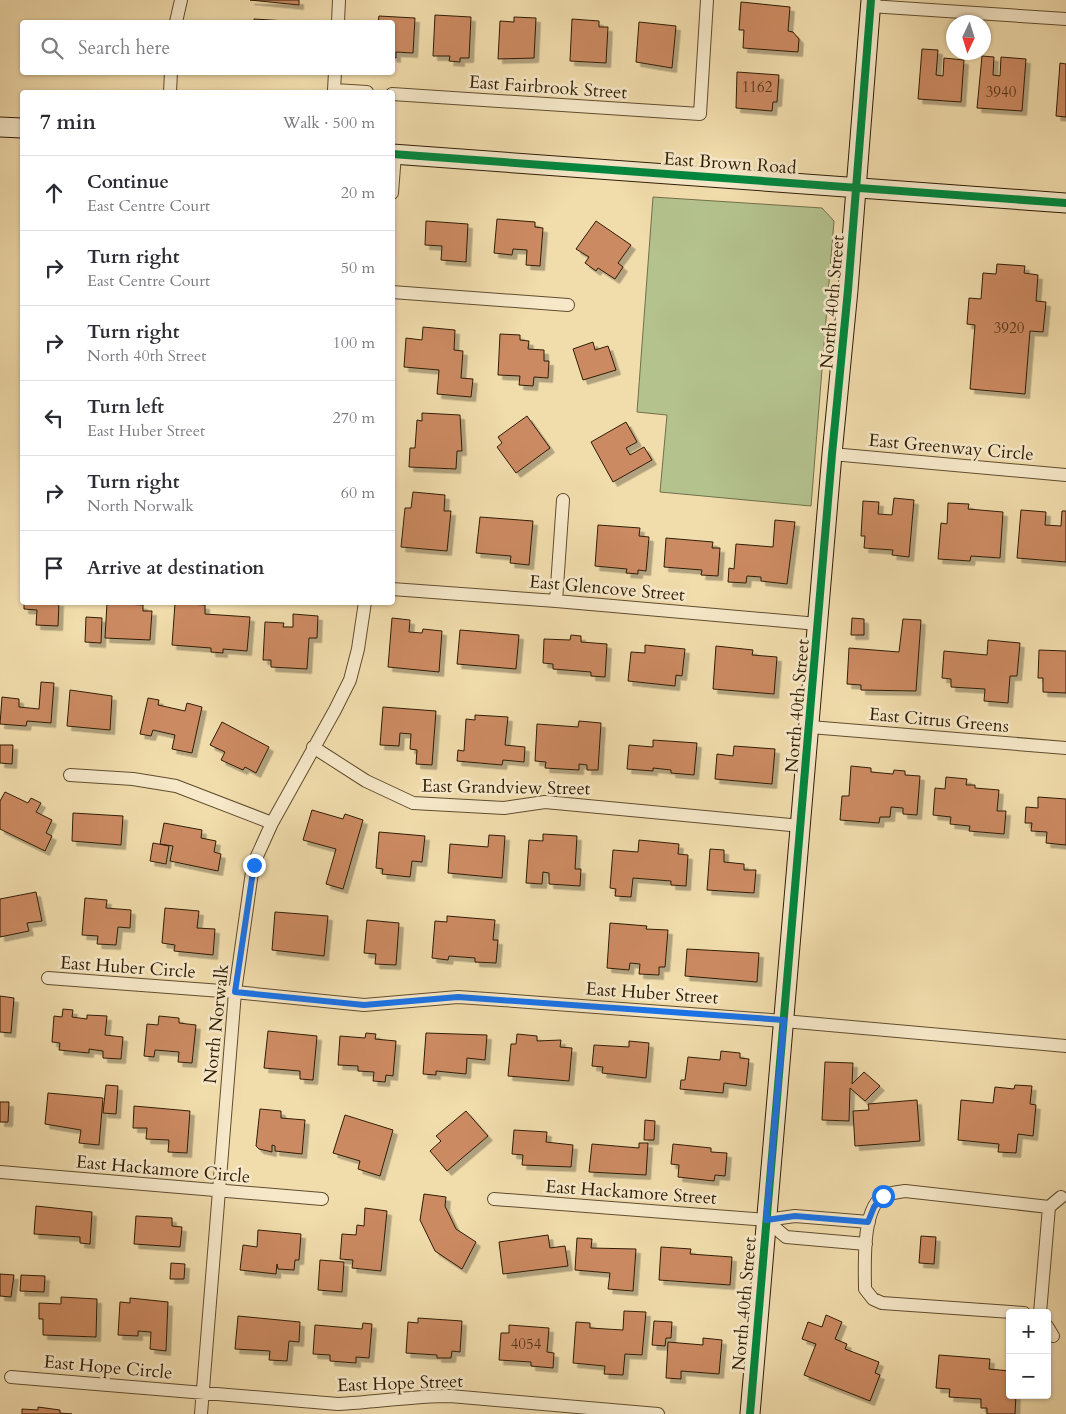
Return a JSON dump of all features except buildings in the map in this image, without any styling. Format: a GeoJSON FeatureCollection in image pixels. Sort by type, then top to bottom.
{"type":"FeatureCollection","features":[{"type":"Feature","properties":{"kind":"street"},"geometry":{"type":"LineString","coordinates":[[176,20],[181,0]]}},
{"type":"Feature","properties":{"kind":"street"},"geometry":{"type":"LineString","coordinates":[[338,20],[339,0]]}},
{"type":"Feature","properties":{"kind":"street","name":"East Fairbrook Street"},"geometry":{"type":"LineString","coordinates":[[395,94],[700,114],[707,0]]}},
{"type":"Feature","properties":{"kind":"street"},"geometry":{"type":"LineString","coordinates":[[870,3],[1066,19]]}},
{"type":"Feature","properties":{"kind":"street","name":"North 40th Street"},"geometry":{"type":"LineString","coordinates":[[750,1414],[832,454],[857,187],[870,3]]}},
{"type":"Feature","properties":{"kind":"street"},"geometry":{"type":"LineString","coordinates":[[170,90],[171,75]]}},
{"type":"Feature","properties":{"kind":"street"},"geometry":{"type":"LineString","coordinates":[[334,90],[335,75]]}},
{"type":"Feature","properties":{"kind":"street"},"geometry":{"type":"LineString","coordinates":[[0,126],[20,128]]}},
{"type":"Feature","properties":{"kind":"street","name":"East Brown Road"},"geometry":{"type":"LineString","coordinates":[[395,154],[1066,203]]}},
{"type":"Feature","properties":{"kind":"street"},"geometry":{"type":"LineString","coordinates":[[395,292],[568,305]]}},
{"type":"Feature","properties":{"kind":"street","name":"East Greenway Circle"},"geometry":{"type":"LineString","coordinates":[[832,454],[1066,475]]}},
{"type":"Feature","properties":{"kind":"street"},"geometry":{"type":"LineString","coordinates":[[556,601],[564,500]]}},
{"type":"Feature","properties":{"kind":"street","name":"East Glencove Street"},"geometry":{"type":"LineString","coordinates":[[395,589],[818,624]]}},
{"type":"Feature","properties":{"kind":"street","name":"North Norwalk"},"geometry":{"type":"LineString","coordinates":[[201,1414],[235,992],[254,865],[272,823],[350,680],[358,649],[365,605]]}},
{"type":"Feature","properties":{"kind":"street","name":"East Citrus Greens"},"geometry":{"type":"LineString","coordinates":[[810,727],[1066,748]]}},
{"type":"Feature","properties":{"kind":"street","name":"East Grandview Street"},"geometry":{"type":"LineString","coordinates":[[313,747],[366,781],[413,802],[504,808],[545,802],[801,826]]}},
{"type":"Feature","properties":{"kind":"street"},"geometry":{"type":"LineString","coordinates":[[70,775],[134,779],[176,786],[272,823]]}},
{"type":"Feature","properties":{"kind":"street","name":"East Huber Circle"},"geometry":{"type":"LineString","coordinates":[[48,978],[235,992]]}},
{"type":"Feature","properties":{"kind":"street","name":"East Huber Street"},"geometry":{"type":"LineString","coordinates":[[235,992],[364,1005],[458,997],[784,1020],[1066,1046]]}},
{"type":"Feature","properties":{"kind":"street","name":"East Hackamore Circle"},"geometry":{"type":"LineString","coordinates":[[0,1172],[322,1199]]}},
{"type":"Feature","properties":{"kind":"street"},"geometry":{"type":"LineString","coordinates":[[1006,1312],[882,1303],[873,1299],[865,1289],[868,1222],[874,1207],[883,1196],[905,1191],[1049,1207]]}},
{"type":"Feature","properties":{"kind":"street"},"geometry":{"type":"LineString","coordinates":[[1040,1309],[1049,1207],[1061,1197]]}},
{"type":"Feature","properties":{"kind":"street","name":"East Hackamore Street"},"geometry":{"type":"LineString","coordinates":[[494,1199],[766,1220],[795,1216],[868,1222]]}},
{"type":"Feature","properties":{"kind":"street"},"geometry":{"type":"LineString","coordinates":[[832,1241],[834,1219]]}},
{"type":"Feature","properties":{"kind":"street"},"geometry":{"type":"LineString","coordinates":[[766,1220],[786,1237],[866,1244]]}},
{"type":"Feature","properties":{"kind":"street","name":"East Hope Circle"},"geometry":{"type":"LineString","coordinates":[[11,1377],[203,1393]]}},
{"type":"Feature","properties":{"kind":"street","name":"East Hope Street"},"geometry":{"type":"LineString","coordinates":[[203,1393],[338,1404],[381,1402],[420,1396],[450,1396],[658,1414]]}},
{"type":"Feature","properties":{"kind":"green space"},"geometry":{"type":"Polygon","coordinates":[[[653,197],[822,208],[834,221],[811,506],[660,492],[667,415],[637,412],[653,197]]]}},
{"type":"Feature","properties":{"kind":"cycle path"},"geometry":{"type":"LineString","coordinates":[[750,1414],[832,454],[848,290],[871,0]]}},
{"type":"Feature","properties":{"kind":"cycle path"},"geometry":{"type":"LineString","coordinates":[[395,154],[1066,203]]}},
{"type":"Feature","properties":{"kind":"route"},"geometry":{"type":"LineString","coordinates":[[254,865],[246,907],[235,992],[364,1005],[400,1004],[458,997],[784,1020],[766,1220],[795,1216],[868,1222],[874,1207],[883,1196]]}}]}
